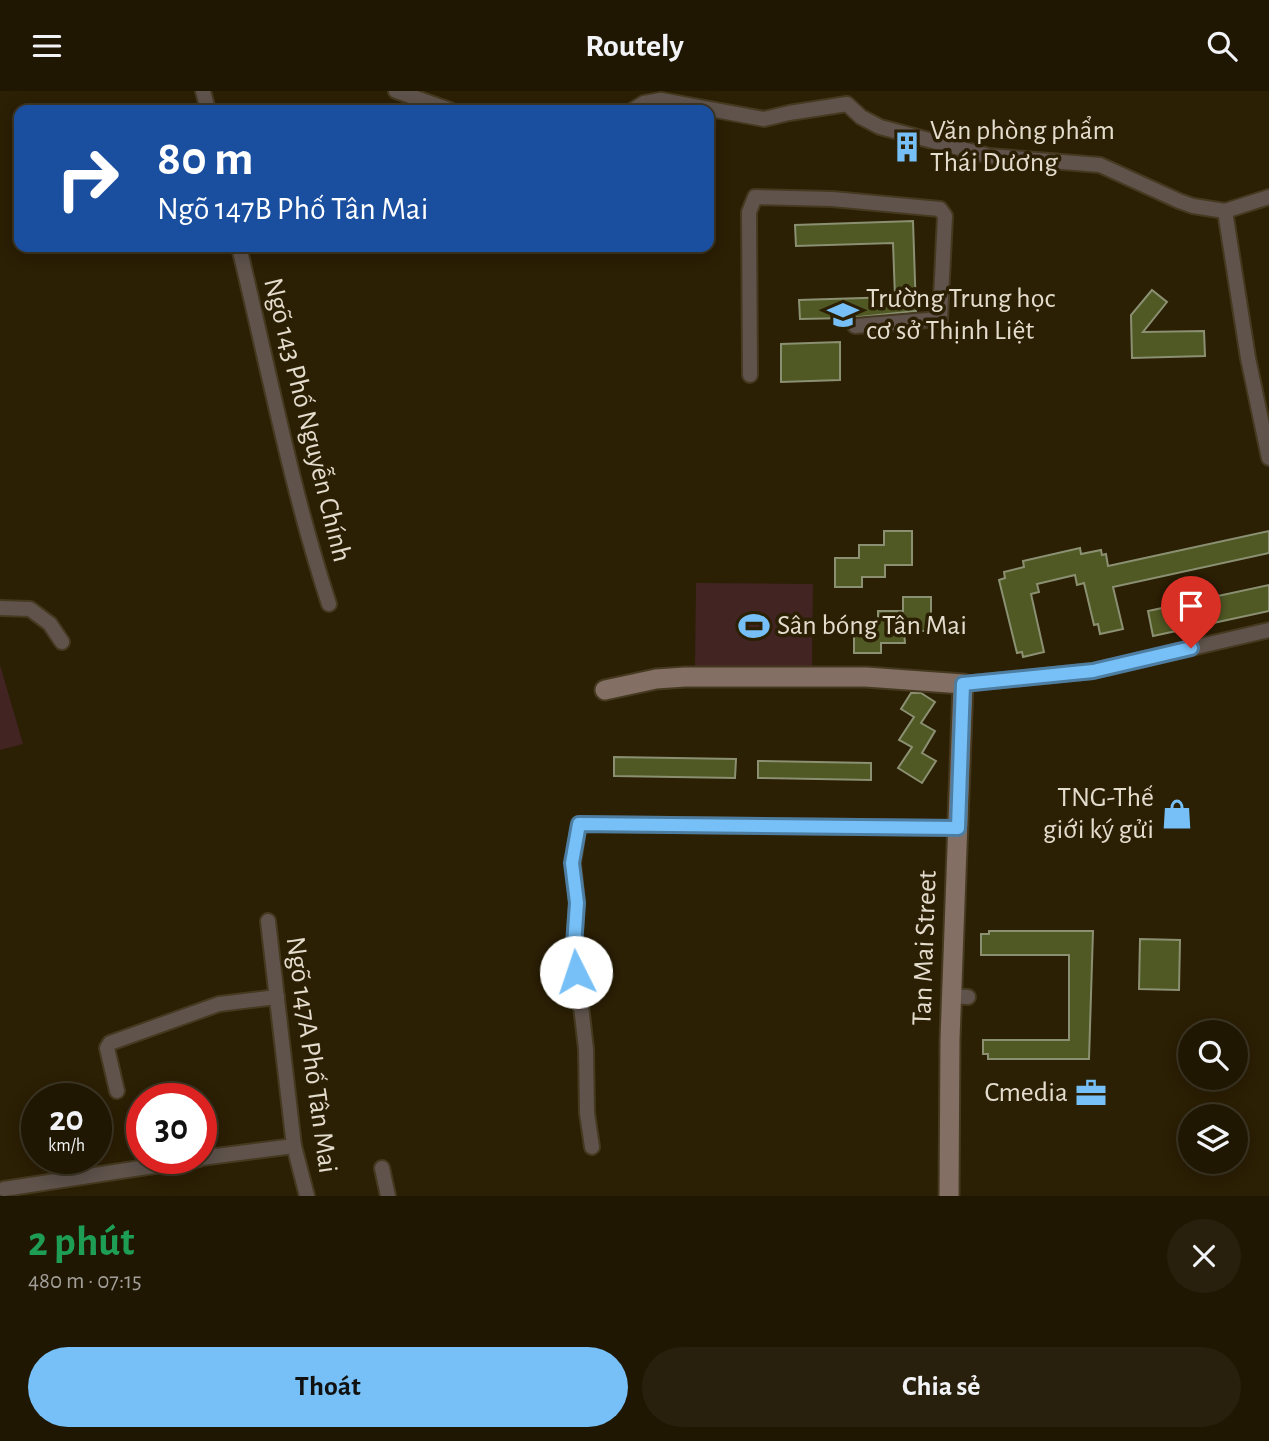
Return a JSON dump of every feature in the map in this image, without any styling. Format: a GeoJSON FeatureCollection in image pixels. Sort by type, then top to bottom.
{"type":"FeatureCollection","features":[{"type":"Feature","properties":{"kind":"street"},"geometry":{"type":"LineString","coordinates":[[396,91],[436,105]]}},
{"type":"Feature","properties":{"kind":"street"},"geometry":{"type":"LineString","coordinates":[[641,105],[661,100],[688,105]]}},
{"type":"Feature","properties":{"kind":"street"},"geometry":{"type":"LineString","coordinates":[[714,110],[764,119],[847,104],[861,117],[880,127],[989,156],[1100,165],[1186,203],[1225,211],[1269,197]]}},
{"type":"Feature","properties":{"kind":"street"},"geometry":{"type":"LineString","coordinates":[[750,375],[749,212],[755,197],[832,199],[940,209],[944,216],[940,319],[855,326]]}},
{"type":"Feature","properties":{"kind":"street"},"geometry":{"type":"LineString","coordinates":[[1225,211],[1248,358],[1269,458]]}},
{"type":"Feature","properties":{"kind":"street","name":"Ngõ 143 Phố Nguyễn Chính"},"geometry":{"type":"LineString","coordinates":[[240,252],[296,493],[329,604]]}},
{"type":"Feature","properties":{"kind":"street"},"geometry":{"type":"LineString","coordinates":[[0,608],[30,609],[50,624],[62,642]]}},
{"type":"Feature","properties":{"kind":"street"},"geometry":{"type":"LineString","coordinates":[[605,690],[656,679],[685,677],[866,677],[963,684],[1093,671],[1269,630]]}},
{"type":"Feature","properties":{"kind":"street","name":"Tan Mai Street"},"geometry":{"type":"LineString","coordinates":[[949,1196],[960,997],[958,828],[963,684]]}},
{"type":"Feature","properties":{"kind":"street"},"geometry":{"type":"LineString","coordinates":[[592,1147],[587,1112],[586,1047],[574,945],[577,903],[572,863],[579,824],[958,828]]}},
{"type":"Feature","properties":{"kind":"street","name":"Ngõ 147A Phố Tân Mai"},"geometry":{"type":"LineString","coordinates":[[268,921],[294,1146],[307,1196]]}},
{"type":"Feature","properties":{"kind":"street"},"geometry":{"type":"LineString","coordinates":[[117,1091],[107,1048],[110,1043],[219,1005],[277,997]]}},
{"type":"Feature","properties":{"kind":"street"},"geometry":{"type":"LineString","coordinates":[[217,1156],[294,1146]]}},
{"type":"Feature","properties":{"kind":"street"},"geometry":{"type":"LineString","coordinates":[[382,1168],[388,1196]]}},
{"type":"Feature","properties":{"kind":"street"},"geometry":{"type":"LineString","coordinates":[[4,1189],[126,1170]]}},
{"type":"Feature","properties":{"kind":"shaded area","name":"Sân bóng Tân Mai"},"geometry":{"type":"Polygon","coordinates":[[[696,583],[813,584],[812,670],[695,668],[696,583]]]}},
{"type":"Feature","properties":{"kind":"shaded area"},"geometry":{"type":"Polygon","coordinates":[[[0,665],[23,744],[0,750],[0,665]]]}},
{"type":"Feature","properties":{"kind":"building"},"geometry":{"type":"Polygon","coordinates":[[[913,221],[916,311],[850,318],[800,319],[799,300],[895,297],[893,243],[796,246],[795,225],[913,221]]]}},
{"type":"Feature","properties":{"kind":"building"},"geometry":{"type":"Polygon","coordinates":[[[1152,290],[1167,302],[1143,332],[1204,331],[1205,356],[1132,358],[1131,315],[1152,290]]]}},
{"type":"Feature","properties":{"kind":"building"},"geometry":{"type":"Polygon","coordinates":[[[840,342],[840,380],[781,382],[781,344],[840,342]]]}},
{"type":"Feature","properties":{"kind":"building"},"geometry":{"type":"Polygon","coordinates":[[[884,531],[912,531],[912,565],[885,565],[885,577],[862,577],[862,587],[835,587],[835,558],[859,558],[859,545],[884,545],[884,531]]]}},
{"type":"Feature","properties":{"kind":"building"},"geometry":{"type":"Polygon","coordinates":[[[1269,531],[1269,553],[1113,587],[1123,629],[1100,634],[1098,624],[1094,625],[1084,583],[1077,585],[1075,575],[1037,584],[1039,592],[1031,594],[1044,652],[1023,657],[1022,652],[1017,653],[999,580],[1005,578],[1004,572],[1024,567],[1023,561],[1080,548],[1081,554],[1101,550],[1102,555],[1106,554],[1108,566],[1269,531]]]}},
{"type":"Feature","properties":{"kind":"building"},"geometry":{"type":"Polygon","coordinates":[[[1269,585],[1269,611],[1153,636],[1148,611],[1269,585]]]}},
{"type":"Feature","properties":{"kind":"building"},"geometry":{"type":"Polygon","coordinates":[[[903,597],[931,597],[931,631],[904,631],[905,643],[881,643],[881,653],[854,653],[854,624],[878,624],[878,611],[903,611],[903,597]]]}},
{"type":"Feature","properties":{"kind":"building"},"geometry":{"type":"Polygon","coordinates":[[[911,693],[921,693],[935,702],[921,723],[935,731],[922,753],[936,761],[922,783],[898,768],[912,747],[899,740],[914,717],[901,709],[911,693]]]}},
{"type":"Feature","properties":{"kind":"building"},"geometry":{"type":"Polygon","coordinates":[[[614,757],[736,759],[735,778],[614,776],[614,757]]]}},
{"type":"Feature","properties":{"kind":"building"},"geometry":{"type":"Polygon","coordinates":[[[758,761],[871,763],[871,780],[758,778],[758,761]]]}},
{"type":"Feature","properties":{"kind":"building"},"geometry":{"type":"Polygon","coordinates":[[[989,931],[1093,931],[1089,1059],[988,1059],[988,1054],[983,1054],[983,1040],[1069,1040],[1069,955],[981,955],[981,934],[989,934],[989,931]]]}},
{"type":"Feature","properties":{"kind":"building"},"geometry":{"type":"Polygon","coordinates":[[[1140,939],[1180,940],[1179,990],[1139,989],[1140,939]]]}},
{"type":"Feature","properties":{"kind":"place","name":"Văn phòng phẩm Thái Dương"},"geometry":{"type":"Point","coordinates":[907,147]}},
{"type":"Feature","properties":{"kind":"place","name":"Trường Trung học cơ sở Thịnh Liệt"},"geometry":{"type":"Point","coordinates":[843,315]}},
{"type":"Feature","properties":{"kind":"place","name":"Sân bóng Tân Mai"},"geometry":{"type":"Point","coordinates":[754,626]}},
{"type":"Feature","properties":{"kind":"place","name":"TNG-Thế giới ký gửi"},"geometry":{"type":"Point","coordinates":[1177,814]}},
{"type":"Feature","properties":{"kind":"place","name":"Cmedia"},"geometry":{"type":"Point","coordinates":[1091,1093]}},
{"type":"Feature","properties":{"kind":"route"},"geometry":{"type":"LineString","coordinates":[[576,972],[574,945],[577,903],[572,863],[579,824],[958,828],[963,684],[1083,673],[1191,648]]}}]}
